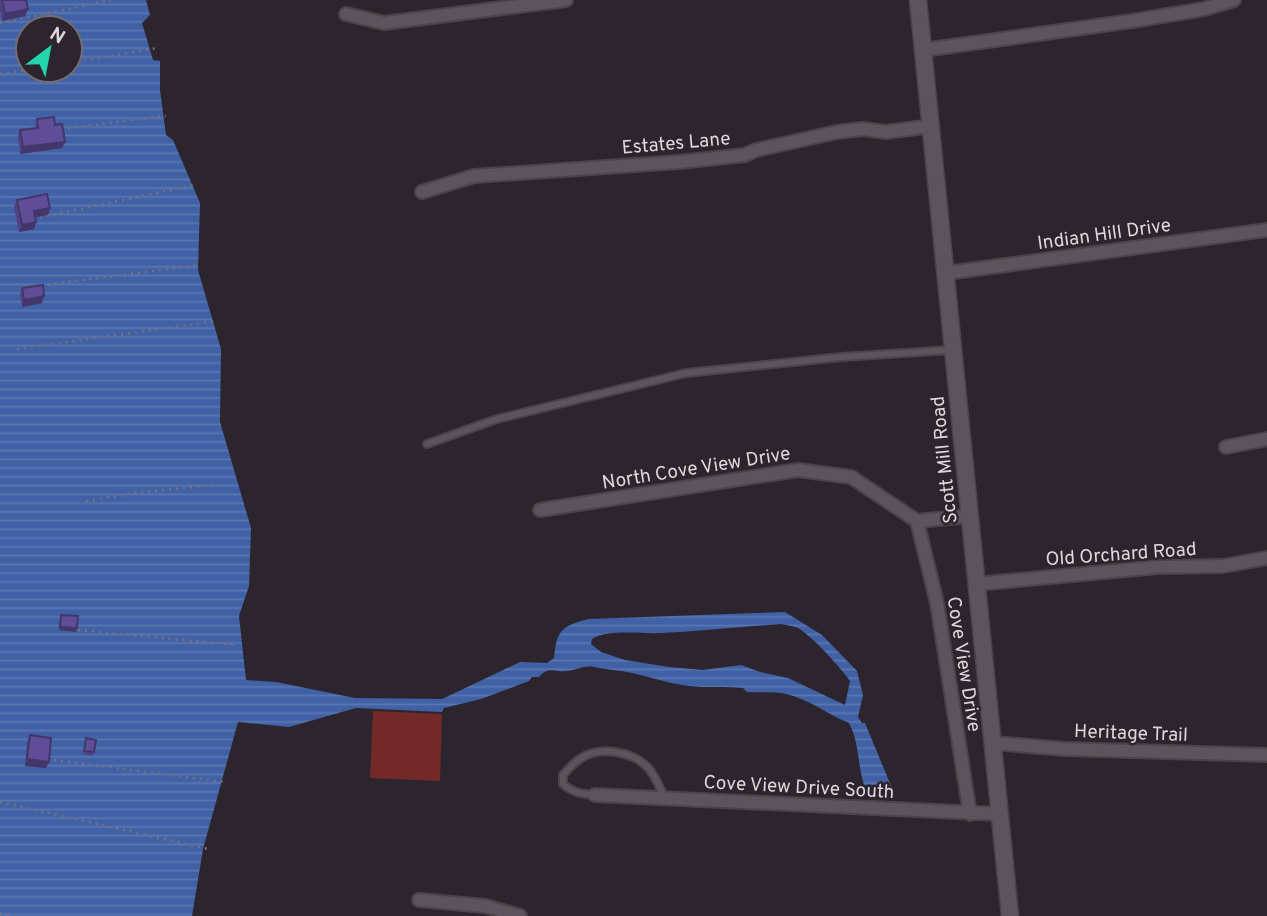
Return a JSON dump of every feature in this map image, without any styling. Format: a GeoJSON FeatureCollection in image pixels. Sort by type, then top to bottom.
{"type":"FeatureCollection","features":[{"type":"Feature","properties":{"kind":"street"},"geometry":{"type":"LineString","coordinates":[[346,14],[384,23],[566,0]]}},
{"type":"Feature","properties":{"kind":"street","name":"Scott Mill Road"},"geometry":{"type":"LineString","coordinates":[[918,0],[1010,916]]}},
{"type":"Feature","properties":{"kind":"street"},"geometry":{"type":"LineString","coordinates":[[923,50],[1144,19],[1204,9],[1234,0]]}},
{"type":"Feature","properties":{"kind":"street","name":"Estates Lane"},"geometry":{"type":"LineString","coordinates":[[422,192],[474,176],[692,161],[745,155],[756,150],[837,132],[863,129],[886,132],[932,126]]}},
{"type":"Feature","properties":{"kind":"street","name":"Indian Hill Drive"},"geometry":{"type":"LineString","coordinates":[[946,274],[1267,230]]}},
{"type":"Feature","properties":{"kind":"street"},"geometry":{"type":"LineString","coordinates":[[1226,447],[1267,439]]}},
{"type":"Feature","properties":{"kind":"street","name":"North Cove View Drive"},"geometry":{"type":"LineString","coordinates":[[540,510],[798,470],[851,477],[917,521]]}},
{"type":"Feature","properties":{"kind":"street"},"geometry":{"type":"LineString","coordinates":[[917,521],[970,516]]}},
{"type":"Feature","properties":{"kind":"street","name":"Cove View Drive"},"geometry":{"type":"LineString","coordinates":[[917,521],[937,603],[970,814]]}},
{"type":"Feature","properties":{"kind":"street","name":"Old Orchard Road"},"geometry":{"type":"LineString","coordinates":[[977,584],[1158,567],[1223,566],[1267,558]]}},
{"type":"Feature","properties":{"kind":"street","name":"Heritage Trail"},"geometry":{"type":"LineString","coordinates":[[994,743],[1065,749],[1267,755]]}},
{"type":"Feature","properties":{"kind":"street","name":"Cove View Drive South"},"geometry":{"type":"LineString","coordinates":[[595,795],[1000,814]]}},
{"type":"Feature","properties":{"kind":"street"},"geometry":{"type":"LineString","coordinates":[[419,900],[485,906],[520,916]]}},
{"type":"Feature","properties":{"kind":"lane"},"geometry":{"type":"LineString","coordinates":[[427,444],[497,419],[686,373],[953,349]]}},
{"type":"Feature","properties":{"kind":"lane"},"geometry":{"type":"LineString","coordinates":[[595,795],[568,789],[563,784],[563,775],[584,756],[609,751],[637,759],[649,768],[665,798]]}},
{"type":"Feature","properties":{"kind":"path"},"geometry":{"type":"LineString","coordinates":[[0,23],[111,0]]}},
{"type":"Feature","properties":{"kind":"path"},"geometry":{"type":"LineString","coordinates":[[84,61],[157,48]]}},
{"type":"Feature","properties":{"kind":"path"},"geometry":{"type":"LineString","coordinates":[[53,130],[166,116]]}},
{"type":"Feature","properties":{"kind":"path"},"geometry":{"type":"LineString","coordinates":[[33,219],[194,185]]}},
{"type":"Feature","properties":{"kind":"path"},"geometry":{"type":"LineString","coordinates":[[20,288],[200,265]]}},
{"type":"Feature","properties":{"kind":"path"},"geometry":{"type":"LineString","coordinates":[[17,349],[216,321]]}},
{"type":"Feature","properties":{"kind":"path"},"geometry":{"type":"LineString","coordinates":[[86,501],[215,485]]}},
{"type":"Feature","properties":{"kind":"path"},"geometry":{"type":"LineString","coordinates":[[78,630],[237,645]]}},
{"type":"Feature","properties":{"kind":"path"},"geometry":{"type":"LineString","coordinates":[[47,759],[224,782]]}},
{"type":"Feature","properties":{"kind":"path"},"geometry":{"type":"LineString","coordinates":[[0,802],[208,849]]}},
{"type":"Feature","properties":{"kind":"path"},"geometry":{"type":"LineString","coordinates":[[0,913],[10,916]]}},
{"type":"Feature","properties":{"kind":"shaded area"},"geometry":{"type":"Polygon","coordinates":[[[373,711],[442,714],[440,781],[370,778],[373,711]]]}},
{"type":"Feature","properties":{"kind":"water"},"geometry":{"type":"Polygon","coordinates":[[[0,0],[146,0],[150,15],[142,23],[153,60],[160,61],[160,90],[166,135],[173,140],[200,203],[198,270],[221,349],[220,422],[251,528],[249,586],[239,616],[246,680],[276,682],[355,698],[442,699],[520,662],[547,663],[554,658],[562,631],[572,624],[589,619],[785,612],[822,635],[857,671],[863,695],[858,717],[865,723],[894,793],[866,790],[849,723],[794,696],[747,692],[743,688],[682,685],[591,667],[567,671],[549,670],[539,677],[532,677],[529,681],[481,699],[444,708],[442,712],[356,708],[289,727],[238,722],[203,849],[192,916],[0,916],[0,0]],[[781,624],[661,633],[615,633],[598,636],[592,639],[591,644],[601,652],[625,660],[669,667],[703,670],[741,665],[788,678],[845,705],[850,681],[826,652],[796,627],[781,624]]]}},
{"type":"Feature","properties":{"kind":"building"},"geometry":{"type":"Polygon","coordinates":[[[2,0],[26,0],[28,9],[5,14],[2,0]]]}},
{"type":"Feature","properties":{"kind":"building"},"geometry":{"type":"Polygon","coordinates":[[[54,117],[55,125],[62,124],[65,142],[23,147],[20,130],[38,128],[37,119],[54,117]]]}},
{"type":"Feature","properties":{"kind":"building"},"geometry":{"type":"Polygon","coordinates":[[[47,194],[50,208],[34,211],[36,222],[22,225],[17,200],[47,194]]]}},
{"type":"Feature","properties":{"kind":"building"},"geometry":{"type":"Polygon","coordinates":[[[43,285],[44,296],[24,300],[22,288],[43,285]]]}},
{"type":"Feature","properties":{"kind":"building"},"geometry":{"type":"Polygon","coordinates":[[[61,615],[78,616],[77,628],[60,627],[61,615]]]}},
{"type":"Feature","properties":{"kind":"building"},"geometry":{"type":"Polygon","coordinates":[[[30,735],[51,738],[49,762],[27,759],[30,735]]]}},
{"type":"Feature","properties":{"kind":"building"},"geometry":{"type":"Polygon","coordinates":[[[86,738],[96,740],[94,752],[84,751],[86,738]]]}}]}
